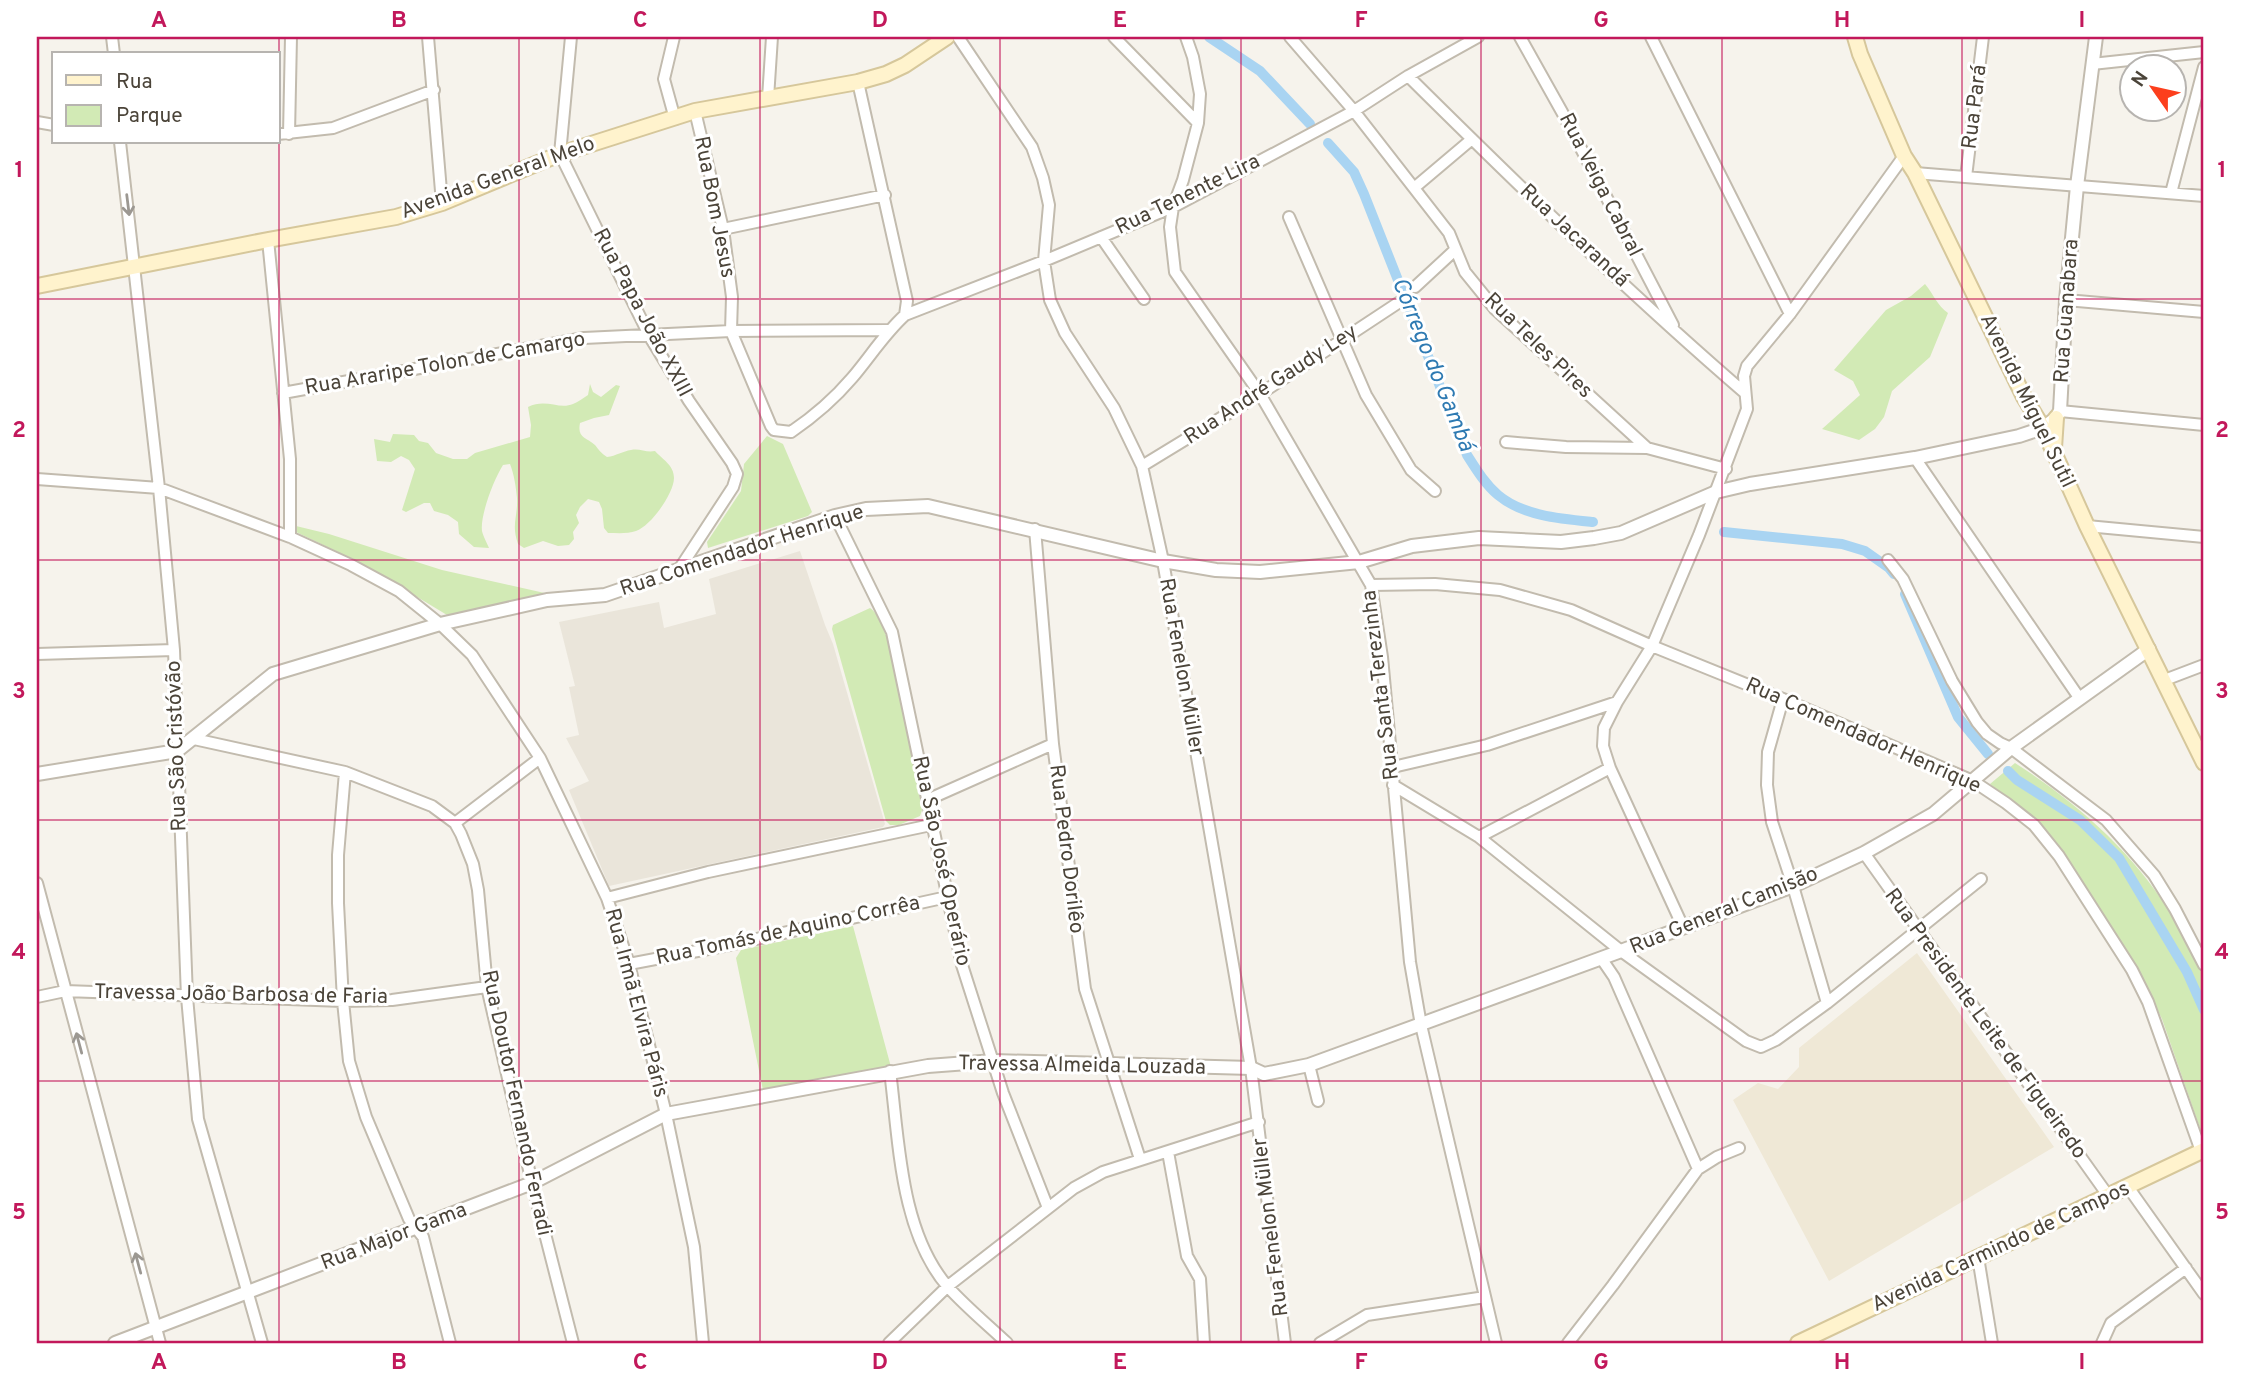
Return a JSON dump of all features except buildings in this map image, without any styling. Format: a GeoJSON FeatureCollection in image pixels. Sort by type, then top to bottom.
{"type":"FeatureCollection","features":[{"type":"Feature","properties":{"kind":"main road","name":"Avenida General Melo"},"geometry":{"type":"LineString","coordinates":[[37,286],[396,217],[442,203],[560,154],[695,111],[858,82],[886,74],[905,65],[947,37]]}},
{"type":"Feature","properties":{"kind":"main road","name":"Avenida Miguel Sutil"},"geometry":{"type":"LineString","coordinates":[[1855,37],[1904,156],[1915,173],[2024,397],[2043,428],[2087,526],[2204,763]]}},
{"type":"Feature","properties":{"kind":"main road"},"geometry":{"type":"LineString","coordinates":[[2054,453],[2058,415]]}},
{"type":"Feature","properties":{"kind":"main road","name":"Avenida Carmindo de Campos"},"geometry":{"type":"LineString","coordinates":[[1798,1343],[2203,1150]]}},
{"type":"Feature","properties":{"kind":"street"},"geometry":{"type":"LineString","coordinates":[[291,37],[284,134],[333,128],[434,90]]}},
{"type":"Feature","properties":{"kind":"street"},"geometry":{"type":"LineString","coordinates":[[428,37],[442,203]]}},
{"type":"Feature","properties":{"kind":"street"},"geometry":{"type":"LineString","coordinates":[[560,154],[571,37]]}},
{"type":"Feature","properties":{"kind":"street","name":"Rua Bom Jesus"},"geometry":{"type":"LineString","coordinates":[[674,37],[664,79],[675,119]]}},
{"type":"Feature","properties":{"kind":"street"},"geometry":{"type":"LineString","coordinates":[[768,98],[772,37]]}},
{"type":"Feature","properties":{"kind":"street","name":"Rua Fenelon Müller"},"geometry":{"type":"LineString","coordinates":[[958,37],[1032,147],[1049,205],[1044,261],[1050,300],[1060,322],[1114,408],[1142,466],[1163,561],[1251,1068],[1285,1343]]}},
{"type":"Feature","properties":{"kind":"street"},"geometry":{"type":"LineString","coordinates":[[1114,37],[1198,123]]}},
{"type":"Feature","properties":{"kind":"street","name":"Rua Santa Terezinha"},"geometry":{"type":"LineString","coordinates":[[1186,37],[1200,94],[1198,123],[1173,207],[1170,227],[1175,272],[1260,394],[1371,585],[1382,657],[1410,962],[1421,1025],[1496,1343]]}},
{"type":"Feature","properties":{"kind":"street","name":"Rua Teles Pires"},"geometry":{"type":"LineString","coordinates":[[1290,37],[1354,111],[1449,233],[1465,272],[1495,309],[1647,448],[1726,469]]}},
{"type":"Feature","properties":{"kind":"street","name":"Rua Tenente Lira"},"geometry":{"type":"LineString","coordinates":[[888,330],[905,314],[1044,261],[1173,207],[1354,111],[1408,76],[1478,37]]}},
{"type":"Feature","properties":{"kind":"street","name":"Rua Veiga Cabral"},"geometry":{"type":"LineString","coordinates":[[1520,37],[1677,334]]}},
{"type":"Feature","properties":{"kind":"street"},"geometry":{"type":"LineString","coordinates":[[1651,37],[1790,314]]}},
{"type":"Feature","properties":{"kind":"street","name":"Rua Pará"},"geometry":{"type":"LineString","coordinates":[[1966,177],[1983,37]]}},
{"type":"Feature","properties":{"kind":"street","name":"Rua Guanabara"},"geometry":{"type":"LineString","coordinates":[[2058,415],[2077,186],[2095,37]]}},
{"type":"Feature","properties":{"kind":"street"},"geometry":{"type":"LineString","coordinates":[[2092,64],[2204,52]]}},
{"type":"Feature","properties":{"kind":"street"},"geometry":{"type":"LineString","coordinates":[[2171,193],[2204,67]]}},
{"type":"Feature","properties":{"kind":"street","name":"Rua Jacarandá"},"geometry":{"type":"LineString","coordinates":[[1408,76],[1677,334],[1745,393]]}},
{"type":"Feature","properties":{"kind":"street"},"geometry":{"type":"LineString","coordinates":[[858,82],[907,301],[905,314]]}},
{"type":"Feature","properties":{"kind":"street","name":"Rua Bom Jesus"},"geometry":{"type":"LineString","coordinates":[[695,111],[723,229],[732,297],[731,331],[774,430],[790,432],[824,406],[852,377],[888,330]]}},
{"type":"Feature","properties":{"kind":"street"},"geometry":{"type":"LineString","coordinates":[[1414,188],[1472,139]]}},
{"type":"Feature","properties":{"kind":"street","name":"Rua São Cristóvão"},"geometry":{"type":"LineString","coordinates":[[120,144],[136,268],[174,650],[187,997],[198,1119],[262,1343]]}},
{"type":"Feature","properties":{"kind":"street","name":"Rua Papa João XXIII"},"geometry":{"type":"LineString","coordinates":[[560,154],[650,337],[737,474],[733,486],[680,568]]}},
{"type":"Feature","properties":{"kind":"street"},"geometry":{"type":"LineString","coordinates":[[1684,927],[1610,768],[1603,746],[1604,728],[1652,646],[1726,469],[1747,409],[1744,376],[1747,366],[1790,314],[1904,156]]}},
{"type":"Feature","properties":{"kind":"street"},"geometry":{"type":"LineString","coordinates":[[1915,173],[2204,196]]}},
{"type":"Feature","properties":{"kind":"street"},"geometry":{"type":"LineString","coordinates":[[723,229],[885,195]]}},
{"type":"Feature","properties":{"kind":"street"},"geometry":{"type":"LineString","coordinates":[[1289,217],[1366,396],[1411,470],[1435,491]]}},
{"type":"Feature","properties":{"kind":"street"},"geometry":{"type":"LineString","coordinates":[[1101,237],[1144,299]]}},
{"type":"Feature","properties":{"kind":"street"},"geometry":{"type":"LineString","coordinates":[[268,240],[290,459],[290,537]]}},
{"type":"Feature","properties":{"kind":"street"},"geometry":{"type":"LineString","coordinates":[[1415,288],[1455,250]]}},
{"type":"Feature","properties":{"kind":"street"},"geometry":{"type":"LineString","coordinates":[[2066,300],[2204,312]]}},
{"type":"Feature","properties":{"kind":"street","name":"Rua André Gaudy Ley"},"geometry":{"type":"LineString","coordinates":[[1142,466],[1260,394],[1398,303]]}},
{"type":"Feature","properties":{"kind":"street","name":"Rua Araripe Tolon de Camargo"},"geometry":{"type":"LineString","coordinates":[[283,393],[584,338],[650,337],[731,331],[888,330]]}},
{"type":"Feature","properties":{"kind":"street"},"geometry":{"type":"LineString","coordinates":[[1716,492],[1750,484],[1915,458],[2019,436],[2043,428],[2058,415],[2204,425]]}},
{"type":"Feature","properties":{"kind":"street"},"geometry":{"type":"LineString","coordinates":[[1506,442],[1566,447],[1647,448]]}},
{"type":"Feature","properties":{"kind":"street"},"geometry":{"type":"LineString","coordinates":[[1915,458],[2080,699]]}},
{"type":"Feature","properties":{"kind":"street"},"geometry":{"type":"LineString","coordinates":[[37,479],[159,488],[290,537],[351,565],[399,591],[440,624]]}},
{"type":"Feature","properties":{"kind":"street","name":"Rua Comendador Henrique"},"geometry":{"type":"LineString","coordinates":[[177,751],[273,674],[440,624],[547,600],[605,595],[835,516],[866,509],[928,506],[1163,561],[1216,570],[1260,572],[1359,562],[1412,546],[1479,538],[1561,542],[1594,538],[1621,533],[1716,492]]}},
{"type":"Feature","properties":{"kind":"street","name":"Rua São José Operário"},"geometry":{"type":"LineString","coordinates":[[835,516],[892,632],[962,965],[1003,1093],[1048,1208]]}},
{"type":"Feature","properties":{"kind":"street"},"geometry":{"type":"LineString","coordinates":[[2087,526],[2204,537]]}},
{"type":"Feature","properties":{"kind":"street","name":"Rua Pedro Dorilêo"},"geometry":{"type":"LineString","coordinates":[[1035,530],[1053,744],[1085,989],[1140,1159]]}},
{"type":"Feature","properties":{"kind":"street"},"geometry":{"type":"LineString","coordinates":[[1888,559],[1903,579],[1952,681],[1977,722],[1987,734],[2011,748],[2106,820],[2154,875],[2204,965]]}},
{"type":"Feature","properties":{"kind":"street","name":"Rua Comendador Henrique"},"geometry":{"type":"LineString","coordinates":[[1371,585],[1435,584],[1500,590],[1571,610],[1973,781],[2034,825],[2059,856],[2132,970],[2152,1013],[2203,1150]]}},
{"type":"Feature","properties":{"kind":"street","name":"Rua Irmã Elvira Páris"},"geometry":{"type":"LineString","coordinates":[[440,624],[472,655],[540,758],[607,898],[629,964],[666,1114],[694,1247],[704,1343]]}},
{"type":"Feature","properties":{"kind":"street","name":"Rua General Camisão"},"geometry":{"type":"LineString","coordinates":[[1251,1068],[1264,1074],[1309,1065],[1793,886],[1864,853],[1933,814],[2011,748],[2149,649]]}},
{"type":"Feature","properties":{"kind":"street"},"geometry":{"type":"LineString","coordinates":[[37,653],[174,650]]}},
{"type":"Feature","properties":{"kind":"street"},"geometry":{"type":"LineString","coordinates":[[2162,681],[2204,666]]}},
{"type":"Feature","properties":{"kind":"street"},"geometry":{"type":"LineString","coordinates":[[1783,699],[1768,752],[1767,785],[1772,822],[1827,1003]]}},
{"type":"Feature","properties":{"kind":"street"},"geometry":{"type":"LineString","coordinates":[[1393,767],[1487,745],[1617,702]]}},
{"type":"Feature","properties":{"kind":"street"},"geometry":{"type":"LineString","coordinates":[[194,739],[345,772],[432,806],[455,823],[540,758]]}},
{"type":"Feature","properties":{"kind":"street"},"geometry":{"type":"LineString","coordinates":[[928,800],[1053,744]]}},
{"type":"Feature","properties":{"kind":"street"},"geometry":{"type":"LineString","coordinates":[[37,774],[177,751]]}},
{"type":"Feature","properties":{"kind":"street"},"geometry":{"type":"LineString","coordinates":[[1479,837],[1610,768]]}},
{"type":"Feature","properties":{"kind":"street"},"geometry":{"type":"LineString","coordinates":[[345,772],[338,855],[338,903],[349,1061],[366,1116],[409,1219],[423,1237],[450,1343]]}},
{"type":"Feature","properties":{"kind":"street"},"geometry":{"type":"LineString","coordinates":[[1393,785],[1479,837],[1621,951],[1746,1041],[1761,1047],[1776,1040],[1827,1003],[1981,880]]}},
{"type":"Feature","properties":{"kind":"street","name":"Rua Doutor Fernando Ferradi"},"geometry":{"type":"LineString","coordinates":[[455,823],[473,864],[487,987],[532,1183],[573,1343]]}},
{"type":"Feature","properties":{"kind":"street"},"geometry":{"type":"LineString","coordinates":[[607,898],[708,872],[931,825]]}},
{"type":"Feature","properties":{"kind":"street","name":"Rua Presidente Leite de Figueiredo"},"geometry":{"type":"LineString","coordinates":[[1864,853],[1917,931],[2107,1194]]}},
{"type":"Feature","properties":{"kind":"street"},"geometry":{"type":"LineString","coordinates":[[37,883],[160,1343]]}},
{"type":"Feature","properties":{"kind":"street","name":"Rua Tomás de Aquino Corrêa"},"geometry":{"type":"LineString","coordinates":[[629,964],[947,897]]}},
{"type":"Feature","properties":{"kind":"street"},"geometry":{"type":"LineString","coordinates":[[1601,958],[1614,977],[1698,1170]]}},
{"type":"Feature","properties":{"kind":"street","name":"Travessa João Barbosa de Faria"},"geometry":{"type":"LineString","coordinates":[[37,997],[65,991],[343,1002],[392,1000],[487,987]]}},
{"type":"Feature","properties":{"kind":"street","name":"Travessa Almeida Louzada"},"geometry":{"type":"LineString","coordinates":[[666,1114],[928,1066],[994,1061],[1251,1068]]}},
{"type":"Feature","properties":{"kind":"street"},"geometry":{"type":"LineString","coordinates":[[1309,1065],[1318,1101]]}},
{"type":"Feature","properties":{"kind":"street"},"geometry":{"type":"LineString","coordinates":[[890,1071],[910,1213],[927,1254],[948,1286],[1007,1343]]}},
{"type":"Feature","properties":{"kind":"street","name":"Rua Major Gama"},"geometry":{"type":"LineString","coordinates":[[115,1343],[532,1183],[666,1114]]}},
{"type":"Feature","properties":{"kind":"street"},"geometry":{"type":"LineString","coordinates":[[889,1343],[948,1286],[1074,1188],[1103,1172],[1259,1122]]}},
{"type":"Feature","properties":{"kind":"street"},"geometry":{"type":"LineString","coordinates":[[1568,1343],[1698,1170],[1717,1157],[1739,1149]]}},
{"type":"Feature","properties":{"kind":"street"},"geometry":{"type":"LineString","coordinates":[[1168,1152],[1187,1256],[1200,1279],[1205,1343]]}},
{"type":"Feature","properties":{"kind":"street"},"geometry":{"type":"LineString","coordinates":[[2128,1187],[2204,1294]]}},
{"type":"Feature","properties":{"kind":"street"},"geometry":{"type":"LineString","coordinates":[[1978,1257],[1992,1343]]}},
{"type":"Feature","properties":{"kind":"street"},"geometry":{"type":"LineString","coordinates":[[2102,1343],[2111,1323],[2186,1268]]}},
{"type":"Feature","properties":{"kind":"street"},"geometry":{"type":"LineString","coordinates":[[1320,1343],[1367,1315],[1485,1297]]}},
{"type":"Feature","properties":{"kind":"shaded area"},"geometry":{"type":"Polygon","coordinates":[[[800,551],[833,644],[885,824],[883,827],[609,886],[569,790],[589,781],[566,738],[579,735],[569,687],[575,686],[559,622],[659,602],[664,628],[716,614],[709,579],[800,551]]]}},
{"type":"Feature","properties":{"kind":"shaded area"},"geometry":{"type":"Polygon","coordinates":[[[1917,953],[2054,1147],[1829,1281],[1733,1100],[1758,1083],[1778,1089],[1799,1067],[1799,1048],[1917,953]]]}},
{"type":"Feature","properties":{"kind":"green space"},"geometry":{"type":"Polygon","coordinates":[[[1925,284],[1948,313],[1930,357],[1892,391],[1884,417],[1875,429],[1859,440],[1822,429],[1860,395],[1853,381],[1834,370],[1886,310],[1911,296],[1925,284]]]}},
{"type":"Feature","properties":{"kind":"green space"},"geometry":{"type":"Polygon","coordinates":[[[590,384],[593,392],[601,397],[616,385],[620,386],[609,415],[580,423],[583,437],[607,457],[634,450],[655,451],[670,466],[673,473],[673,484],[661,508],[648,523],[636,531],[608,533],[604,528],[599,502],[588,499],[576,515],[579,523],[569,545],[558,546],[543,541],[524,548],[518,544],[516,537],[517,498],[510,464],[503,465],[499,471],[485,507],[482,531],[489,548],[474,547],[459,534],[458,522],[448,515],[434,511],[430,503],[424,503],[406,512],[402,510],[415,469],[409,460],[401,456],[391,462],[377,461],[374,439],[390,442],[393,434],[414,435],[419,441],[428,443],[436,453],[453,459],[467,459],[475,453],[530,437],[528,407],[541,404],[573,404],[588,395],[590,384]]]}},
{"type":"Feature","properties":{"kind":"green space"},"geometry":{"type":"Polygon","coordinates":[[[767,436],[783,444],[812,512],[808,516],[708,548],[707,542],[741,491],[744,464],[767,436]]]}},
{"type":"Feature","properties":{"kind":"green space"},"geometry":{"type":"Polygon","coordinates":[[[296,526],[442,570],[549,594],[447,615],[361,563],[296,532],[296,526]]]}},
{"type":"Feature","properties":{"kind":"green space"},"geometry":{"type":"Polygon","coordinates":[[[870,608],[879,620],[896,670],[922,810],[920,816],[899,825],[890,825],[886,821],[832,629],[833,625],[870,608]]]}},
{"type":"Feature","properties":{"kind":"green space"},"geometry":{"type":"Polygon","coordinates":[[[2015,763],[2080,810],[2119,847],[2169,911],[2200,968],[2204,978],[2204,1140],[2162,1019],[2139,972],[2063,854],[2037,820],[1990,784],[2015,763]]]}},
{"type":"Feature","properties":{"kind":"green space"},"geometry":{"type":"Polygon","coordinates":[[[853,926],[891,1067],[763,1090],[736,958],[741,950],[853,926]]]}},
{"type":"Feature","properties":{"kind":"waterway","name":"Córrego do Gambá"},"geometry":{"type":"LineString","coordinates":[[1209,37],[1260,71],[1310,124]]}},
{"type":"Feature","properties":{"kind":"waterway","name":"Córrego do Gambá"},"geometry":{"type":"LineString","coordinates":[[1328,143],[1354,172],[1364,194],[1467,455],[1477,471],[1498,495],[1519,508],[1543,515],[1593,522]]}},
{"type":"Feature","properties":{"kind":"waterway","name":"Córrego do Gambá"},"geometry":{"type":"LineString","coordinates":[[1724,532],[1842,544],[1865,551],[1894,574]]}},
{"type":"Feature","properties":{"kind":"waterway","name":"Córrego do Gambá"},"geometry":{"type":"LineString","coordinates":[[1905,594],[1958,717],[1988,754]]}},
{"type":"Feature","properties":{"kind":"waterway","name":"Córrego do Gambá"},"geometry":{"type":"LineString","coordinates":[[2008,771],[2017,780],[2080,820],[2119,858],[2187,972],[2204,1010]]}}]}
